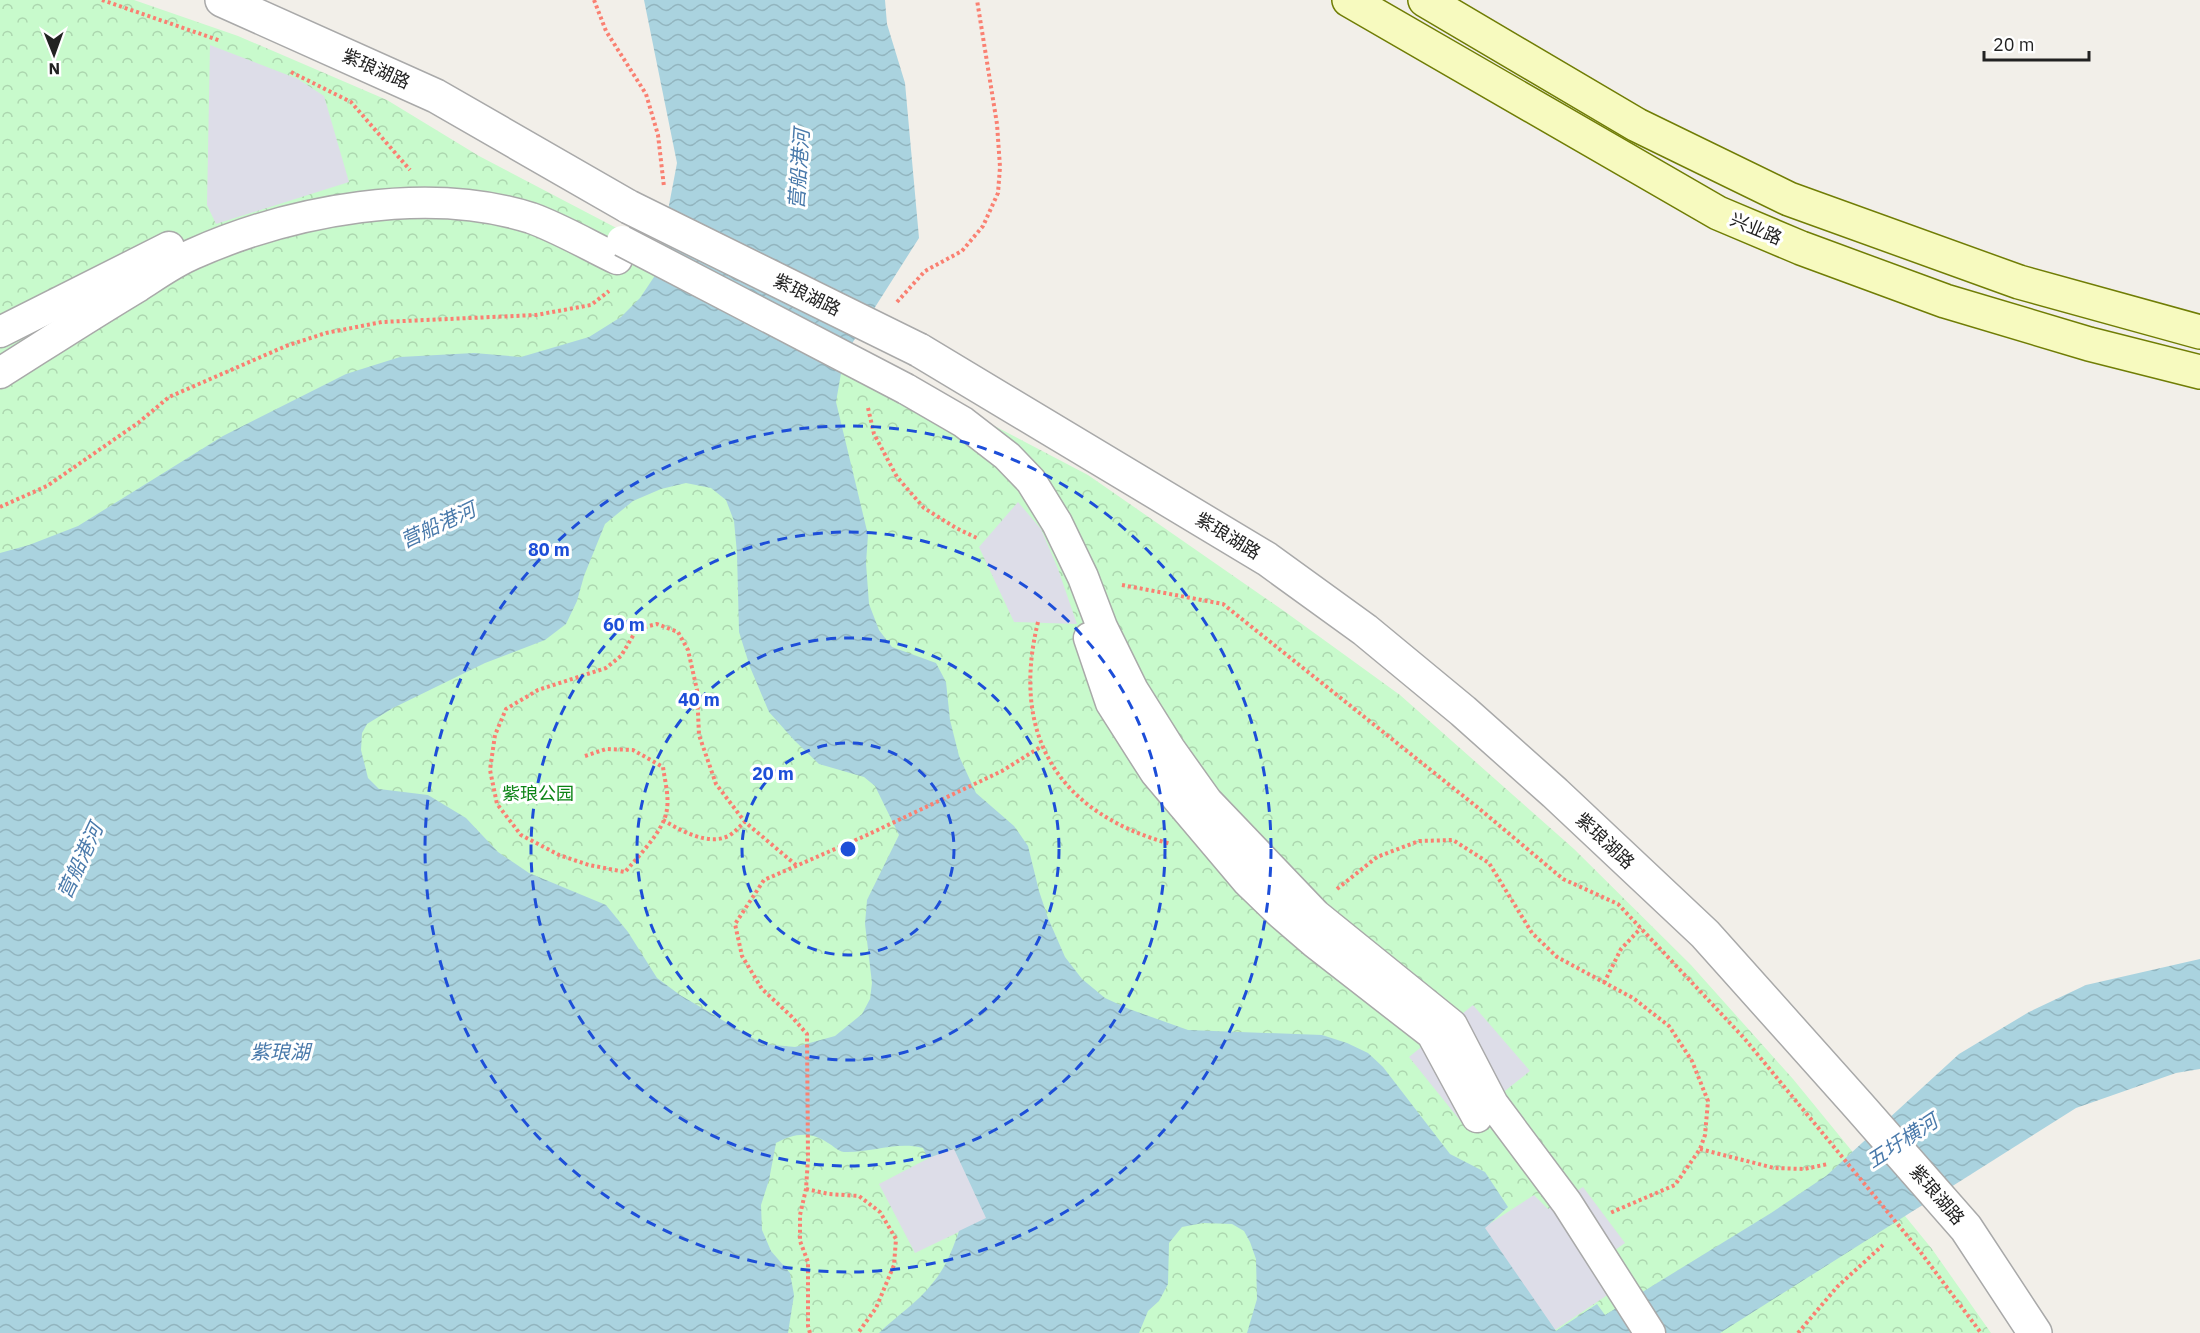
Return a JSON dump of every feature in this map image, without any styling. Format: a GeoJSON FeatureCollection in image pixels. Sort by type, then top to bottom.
{"type":"FeatureCollection","features":[{"type":"Feature","properties":{"kind":"main road","name":"兴业路"},"geometry":{"type":"LineString","coordinates":[[1349,0],[1718,213],[1801,248],[1945,301],[2088,344],[2200,372]]}},
{"type":"Feature","properties":{"kind":"main road"},"geometry":{"type":"LineString","coordinates":[[1425,0],[1636,124],[1789,199],[2019,282],[2200,332]]}},
{"type":"Feature","properties":{"kind":"street","name":"紫琅湖路"},"geometry":{"type":"LineString","coordinates":[[222,0],[436,96],[629,207],[919,350],[1268,559],[1365,630],[1463,711],[1555,793],[1705,934],[1966,1228],[2035,1333]]}},
{"type":"Feature","properties":{"kind":"street"},"geometry":{"type":"LineString","coordinates":[[0,332],[186,238],[305,202],[394,188],[477,190],[529,201],[903,396],[963,422],[1007,456],[1031,481],[1057,523],[1083,577],[1102,627],[1133,690],[1170,749],[1207,801],[1316,915],[1452,1025],[1493,1104],[1568,1203],[1583,1227],[1632,1333]]}},
{"type":"Feature","properties":{"kind":"street"},"geometry":{"type":"LineString","coordinates":[[0,373],[192,254],[260,230],[321,214],[366,206],[450,203],[489,208],[532,219],[620,250]]}},
{"type":"Feature","properties":{"kind":"street"},"geometry":{"type":"LineString","coordinates":[[903,396],[1004,473],[1032,508],[1057,556],[1098,661],[1111,703],[1155,772],[1248,882],[1278,911],[1315,944],[1432,1034],[1476,1116],[1618,1299],[1650,1333]]}},
{"type":"Feature","properties":{"kind":"path"},"geometry":{"type":"LineString","coordinates":[[102,0],[223,41]]}},
{"type":"Feature","properties":{"kind":"path"},"geometry":{"type":"LineString","coordinates":[[594,0],[606,31],[646,94],[658,135],[664,188]]}},
{"type":"Feature","properties":{"kind":"path"},"geometry":{"type":"LineString","coordinates":[[892,310],[903,294],[925,271],[962,250],[983,226],[998,192],[1000,167],[997,124],[977,0]]}},
{"type":"Feature","properties":{"kind":"path"},"geometry":{"type":"LineString","coordinates":[[287,70],[351,102],[410,170],[417,189]]}},
{"type":"Feature","properties":{"kind":"path"},"geometry":{"type":"LineString","coordinates":[[0,507],[47,486],[138,423],[170,397],[286,346],[326,333],[381,322],[536,315],[591,305],[610,291]]}},
{"type":"Feature","properties":{"kind":"path"},"geometry":{"type":"LineString","coordinates":[[867,402],[874,434],[897,477],[924,508],[956,528],[979,538]]}},
{"type":"Feature","properties":{"kind":"path"},"geometry":{"type":"LineString","coordinates":[[1083,577],[1223,604],[1482,811],[1563,879],[1618,904],[1744,1038],[1919,1250],[1981,1333]]}},
{"type":"Feature","properties":{"kind":"path"},"geometry":{"type":"LineString","coordinates":[[1038,622],[1032,645],[1030,695],[1042,746],[1065,784],[1090,808],[1117,826],[1187,848],[1220,848]]}},
{"type":"Feature","properties":{"kind":"path"},"geometry":{"type":"LineString","coordinates":[[585,756],[606,749],[633,750],[663,767],[667,791],[666,815],[648,846],[625,872],[589,865],[559,855],[521,835],[497,804],[490,770],[495,735],[506,709],[538,690],[606,668],[621,656],[637,629],[657,624],[678,632],[688,650],[697,690],[699,735],[716,784],[745,822],[796,865]]}},
{"type":"Feature","properties":{"kind":"path"},"geometry":{"type":"LineString","coordinates":[[810,1333],[808,1326],[808,1262],[800,1241],[800,1215],[806,1188],[808,1159],[807,1034],[762,989],[742,956],[735,924],[764,880],[867,835],[1002,771],[1042,746]]}},
{"type":"Feature","properties":{"kind":"path"},"geometry":{"type":"LineString","coordinates":[[663,820],[694,835],[712,840],[729,836],[745,822]]}},
{"type":"Feature","properties":{"kind":"path"},"geometry":{"type":"LineString","coordinates":[[1316,915],[1339,887],[1377,857],[1419,842],[1453,840],[1489,862],[1532,933],[1557,957],[1633,998],[1669,1026],[1692,1061],[1708,1101],[1705,1135],[1700,1149],[1675,1185],[1583,1227]]}},
{"type":"Feature","properties":{"kind":"path"},"geometry":{"type":"LineString","coordinates":[[1604,983],[1621,949],[1641,928]]}},
{"type":"Feature","properties":{"kind":"path"},"geometry":{"type":"LineString","coordinates":[[1700,1149],[1774,1167],[1804,1169],[1828,1164]]}},
{"type":"Feature","properties":{"kind":"path"},"geometry":{"type":"LineString","coordinates":[[806,1188],[829,1194],[859,1196],[880,1212],[896,1239],[894,1265],[876,1308],[858,1333]]}},
{"type":"Feature","properties":{"kind":"path"},"geometry":{"type":"LineString","coordinates":[[1798,1333],[1837,1287],[1883,1245]]}},
{"type":"Feature","properties":{"kind":"green space","name":"紫琅公园"},"geometry":{"type":"Polygon","coordinates":[[[0,0],[134,0],[238,36],[387,100],[479,156],[1088,475],[1284,611],[1400,695],[1574,849],[1691,965],[1793,1079],[1932,1249],[1991,1333],[0,1333],[0,0]]]}},
{"type":"Feature","properties":{"kind":"shaded area"},"geometry":{"type":"Polygon","coordinates":[[[210,45],[298,79],[324,96],[349,182],[216,224],[207,205],[210,45]]]}},
{"type":"Feature","properties":{"kind":"shaded area"},"geometry":{"type":"Polygon","coordinates":[[[1018,502],[1041,529],[1077,624],[1014,622],[979,547],[1018,502]]]}},
{"type":"Feature","properties":{"kind":"shaded area"},"geometry":{"type":"Polygon","coordinates":[[[1473,1005],[1530,1071],[1463,1124],[1409,1057],[1473,1005]]]}},
{"type":"Feature","properties":{"kind":"shaded area"},"geometry":{"type":"Polygon","coordinates":[[[954,1145],[988,1218],[915,1253],[879,1184],[954,1145]]]}},
{"type":"Feature","properties":{"kind":"shaded area"},"geometry":{"type":"Polygon","coordinates":[[[1583,1187],[1625,1243],[1608,1255],[1627,1282],[1555,1330],[1483,1228],[1534,1195],[1548,1209],[1583,1187]]]}},
{"type":"Feature","properties":{"kind":"water","name":"紫琅湖"},"geometry":{"type":"Polygon","coordinates":[[[644,0],[885,0],[887,24],[905,83],[919,238],[844,356],[836,402],[868,535],[866,563],[869,604],[879,630],[892,647],[936,663],[946,682],[950,720],[959,756],[976,793],[1014,826],[1028,846],[1048,918],[1065,957],[1082,979],[1105,998],[1188,1030],[1322,1035],[1368,1053],[1383,1067],[1450,1154],[1485,1172],[1508,1207],[1485,1228],[1556,1331],[1597,1304],[1605,1315],[1771,1213],[1826,1176],[1959,1054],[2029,1012],[2086,985],[2200,959],[2200,1069],[2176,1073],[2076,1108],[1720,1333],[1247,1333],[1257,1299],[1256,1259],[1250,1242],[1244,1231],[1232,1224],[1203,1223],[1182,1227],[1169,1243],[1168,1284],[1159,1301],[1148,1311],[1139,1333],[879,1333],[920,1297],[936,1279],[948,1260],[959,1231],[986,1218],[954,1149],[928,1158],[923,1148],[913,1146],[844,1152],[837,1150],[822,1139],[809,1135],[796,1135],[776,1143],[769,1180],[761,1205],[762,1230],[771,1251],[790,1273],[794,1295],[788,1333],[0,1333],[0,553],[29,545],[78,526],[223,436],[346,374],[400,357],[474,353],[521,357],[589,337],[621,317],[640,298],[656,274],[677,163],[644,0]],[[686,483],[661,489],[633,501],[605,524],[584,576],[577,601],[566,624],[545,640],[485,663],[393,708],[367,724],[362,733],[361,750],[368,778],[379,789],[428,795],[466,818],[498,852],[529,873],[606,905],[628,932],[657,978],[680,995],[763,1044],[795,1047],[835,1036],[862,1014],[870,999],[872,983],[865,924],[867,900],[899,835],[875,786],[864,777],[819,764],[769,712],[750,667],[739,632],[734,521],[726,500],[711,488],[686,483]]]}},
{"type":"Feature","properties":{"kind":"water label","name":"营船港河"},"geometry":{"type":"Point","coordinates":[799,169]}},
{"type":"Feature","properties":{"kind":"water label","name":"营船港河"},"geometry":{"type":"Point","coordinates":[438,525]}},
{"type":"Feature","properties":{"kind":"water label","name":"营船港河"},"geometry":{"type":"Point","coordinates":[80,861]}},
{"type":"Feature","properties":{"kind":"water label","name":"五圩横河"},"geometry":{"type":"Point","coordinates":[1902,1141]}}]}
